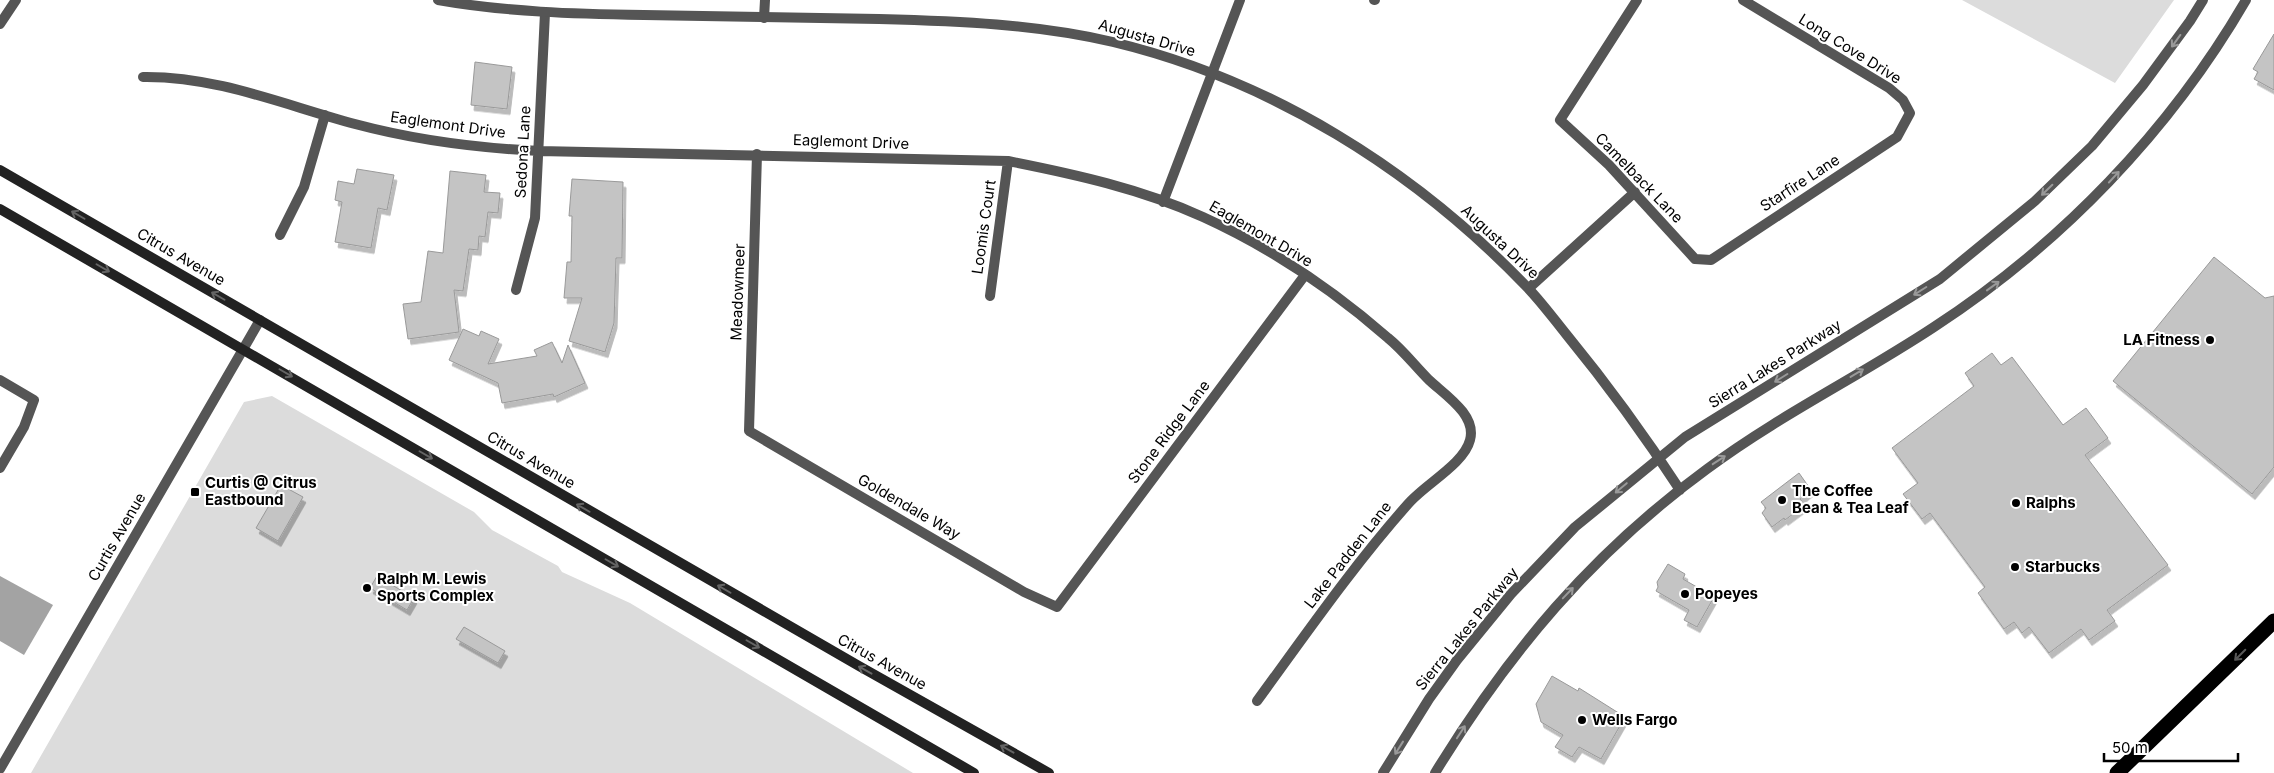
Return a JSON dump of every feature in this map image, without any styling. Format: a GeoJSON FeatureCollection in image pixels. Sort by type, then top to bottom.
{"type":"FeatureCollection","features":[{"type":"Feature","properties":{"kind":"highway"},"geometry":{"type":"LineString","coordinates":[[2117,773],[2274,621]]}},
{"type":"Feature","properties":{"kind":"main road","name":"Citrus Avenue"},"geometry":{"type":"LineString","coordinates":[[0,170],[859,666],[1050,773]]}},
{"type":"Feature","properties":{"kind":"main road"},"geometry":{"type":"LineString","coordinates":[[0,209],[244,348],[974,773]]}},
{"type":"Feature","properties":{"kind":"street"},"geometry":{"type":"LineString","coordinates":[[0,24],[16,0]]}},
{"type":"Feature","properties":{"kind":"street","name":"Augusta Drive"},"geometry":{"type":"LineString","coordinates":[[438,0],[545,13],[881,19],[996,24],[1060,31],[1113,42],[1174,60],[1212,74],[1305,116],[1343,138],[1400,175],[1465,228],[1528,288],[1584,356],[1659,458],[1680,490]]}},
{"type":"Feature","properties":{"kind":"street"},"geometry":{"type":"LineString","coordinates":[[764,18],[765,0]]}},
{"type":"Feature","properties":{"kind":"street"},"geometry":{"type":"LineString","coordinates":[[1163,202],[1240,0]]}},
{"type":"Feature","properties":{"kind":"street","name":"Camelback Lane"},"geometry":{"type":"LineString","coordinates":[[1636,0],[1560,120],[1609,165],[1695,259]]}},
{"type":"Feature","properties":{"kind":"street","name":"Long Cove Drive"},"geometry":{"type":"LineString","coordinates":[[1743,0],[1889,88],[1902,100],[1910,113]]}},
{"type":"Feature","properties":{"kind":"street","name":"Sierra Lakes Parkway"},"geometry":{"type":"LineString","coordinates":[[1383,773],[1429,699],[1511,594],[1575,527],[1695,431],[1940,279],[2035,201],[2092,146],[2143,86],[2203,0]]}},
{"type":"Feature","properties":{"kind":"street"},"geometry":{"type":"LineString","coordinates":[[1435,773],[1472,715],[1535,629],[1612,549],[1708,468],[1819,396],[1934,328],[2002,279],[2043,244],[2102,189],[2147,141],[2200,73],[2246,0]]}},
{"type":"Feature","properties":{"kind":"street","name":"Sedona Lane"},"geometry":{"type":"LineString","coordinates":[[516,290],[535,218],[545,13]]}},
{"type":"Feature","properties":{"kind":"street","name":"Eaglemont Drive"},"geometry":{"type":"LineString","coordinates":[[143,77],[178,78],[222,85],[325,115],[417,138],[472,146],[539,151],[757,154],[1008,161],[1068,172],[1163,202],[1203,217],[1305,276],[1360,314],[1390,340],[1466,416],[1471,438]]}},
{"type":"Feature","properties":{"kind":"street","name":"Starfire Lane"},"geometry":{"type":"LineString","coordinates":[[1695,259],[1711,260],[1897,137],[1910,113]]}},
{"type":"Feature","properties":{"kind":"street"},"geometry":{"type":"LineString","coordinates":[[280,235],[304,187],[325,115]]}},
{"type":"Feature","properties":{"kind":"street","name":"Meadowmeer"},"geometry":{"type":"LineString","coordinates":[[749,431],[757,154]]}},
{"type":"Feature","properties":{"kind":"street","name":"Loomis Court"},"geometry":{"type":"LineString","coordinates":[[990,296],[1008,161]]}},
{"type":"Feature","properties":{"kind":"street"},"geometry":{"type":"LineString","coordinates":[[1528,288],[1635,192]]}},
{"type":"Feature","properties":{"kind":"street","name":"Stone Ridge Lane"},"geometry":{"type":"LineString","coordinates":[[1056,607],[1305,276]]}},
{"type":"Feature","properties":{"kind":"street","name":"Curtis Avenue"},"geometry":{"type":"LineString","coordinates":[[0,769],[260,320]]}},
{"type":"Feature","properties":{"kind":"street"},"geometry":{"type":"LineString","coordinates":[[0,380],[34,400],[24,426],[0,468]]}},
{"type":"Feature","properties":{"kind":"street","name":"Goldendale Way"},"geometry":{"type":"LineString","coordinates":[[749,431],[1024,592],[1056,607]]}},
{"type":"Feature","properties":{"kind":"street","name":"Lake Padden Lane"},"geometry":{"type":"LineString","coordinates":[[1257,701],[1339,588],[1385,531],[1416,495],[1459,460],[1471,438]]}},
{"type":"Feature","properties":{"kind":"shaded area"},"geometry":{"type":"Polygon","coordinates":[[[1962,0],[2174,0],[2115,83],[1962,0]]]}},
{"type":"Feature","properties":{"kind":"shaded area","name":"Ralph M. Lewis Sports Complex"},"geometry":{"type":"Polygon","coordinates":[[[272,396],[474,512],[492,530],[558,566],[562,572],[630,603],[913,773],[31,773],[244,402],[272,396]]]}},
{"type":"Feature","properties":{"kind":"shaded area"},"geometry":{"type":"Polygon","coordinates":[[[0,576],[53,605],[24,655],[0,641],[0,576]]]}},
{"type":"Feature","properties":{"kind":"building"},"geometry":{"type":"Polygon","coordinates":[[[2274,34],[2274,90],[2254,79],[2258,72],[2253,69],[2274,34]]]}},
{"type":"Feature","properties":{"kind":"building"},"geometry":{"type":"Polygon","coordinates":[[[475,62],[512,67],[507,109],[471,105],[475,62]]]}},
{"type":"Feature","properties":{"kind":"building"},"geometry":{"type":"Polygon","coordinates":[[[357,169],[394,175],[387,210],[378,208],[371,248],[335,242],[342,202],[335,200],[338,181],[354,184],[357,169]]]}},
{"type":"Feature","properties":{"kind":"building"},"geometry":{"type":"Polygon","coordinates":[[[450,171],[486,175],[484,192],[500,193],[498,213],[488,212],[485,237],[479,236],[478,250],[469,249],[463,291],[454,290],[459,332],[408,339],[403,304],[421,302],[428,251],[443,253],[450,171]]]}},
{"type":"Feature","properties":{"kind":"building"},"geometry":{"type":"Polygon","coordinates":[[[572,179],[623,182],[622,258],[616,258],[614,323],[605,352],[569,341],[582,298],[564,298],[567,262],[571,262],[572,216],[569,216],[572,179]]]}},
{"type":"Feature","properties":{"kind":"building","name":"LA Fitness"},"geometry":{"type":"Polygon","coordinates":[[[2214,257],[2265,298],[2274,296],[2274,467],[2252,494],[2113,381],[2214,257]]]}},
{"type":"Feature","properties":{"kind":"building"},"geometry":{"type":"Polygon","coordinates":[[[463,329],[479,336],[481,331],[499,339],[488,364],[537,356],[534,350],[552,342],[562,363],[568,345],[585,383],[554,397],[553,394],[502,403],[498,383],[449,360],[463,329]]]}},
{"type":"Feature","properties":{"kind":"building","name":"Ralphs"},"geometry":{"type":"Polygon","coordinates":[[[1992,353],[2001,365],[2012,357],[2063,425],[2086,408],[2108,438],[2085,455],[2168,565],[2107,610],[2115,621],[2089,640],[2081,629],[2049,653],[2029,627],[2022,633],[2014,622],[2004,629],[1978,593],[1985,587],[1930,513],[1922,519],[1903,494],[1918,483],[1892,448],[1974,386],[1965,373],[1992,353]]]}},
{"type":"Feature","properties":{"kind":"building","name":"The Coffee Bean & Tea Leaf"},"geometry":{"type":"Polygon","coordinates":[[[1799,473],[1811,490],[1800,499],[1805,505],[1772,527],[1762,513],[1766,508],[1761,502],[1799,473]]]}},
{"type":"Feature","properties":{"kind":"building"},"geometry":{"type":"Polygon","coordinates":[[[281,485],[303,497],[278,541],[256,528],[281,485]]]}},
{"type":"Feature","properties":{"kind":"building","name":"Popeyes"},"geometry":{"type":"Polygon","coordinates":[[[1668,564],[1685,574],[1683,579],[1714,597],[1697,627],[1684,620],[1689,610],[1656,591],[1658,587],[1657,582],[1668,564]]]}},
{"type":"Feature","properties":{"kind":"building"},"geometry":{"type":"Polygon","coordinates":[[[377,576],[414,598],[407,610],[370,588],[377,576]]]}},
{"type":"Feature","properties":{"kind":"building"},"geometry":{"type":"Polygon","coordinates":[[[464,627],[505,651],[498,663],[456,639],[464,627]]]}},
{"type":"Feature","properties":{"kind":"building","name":"Wells Fargo"},"geometry":{"type":"Polygon","coordinates":[[[1552,676],[1578,691],[1579,688],[1625,717],[1601,759],[1579,747],[1572,757],[1555,747],[1563,735],[1541,722],[1536,704],[1552,676]]]}},
{"type":"Feature","properties":{"kind":"place","name":"LA Fitness"},"geometry":{"type":"Point","coordinates":[2210,340]}},
{"type":"Feature","properties":{"kind":"place","name":"Curtis @ Citrus Eastbound"},"geometry":{"type":"Point","coordinates":[195,492]}},
{"type":"Feature","properties":{"kind":"place","name":"The Coffee Bean & Tea Leaf"},"geometry":{"type":"Point","coordinates":[1782,500]}},
{"type":"Feature","properties":{"kind":"place","name":"Ralphs"},"geometry":{"type":"Point","coordinates":[2016,503]}},
{"type":"Feature","properties":{"kind":"place","name":"Starbucks"},"geometry":{"type":"Point","coordinates":[2015,567]}},
{"type":"Feature","properties":{"kind":"place","name":"Ralph M. Lewis Sports Complex"},"geometry":{"type":"Point","coordinates":[367,588]}},
{"type":"Feature","properties":{"kind":"place","name":"Popeyes"},"geometry":{"type":"Point","coordinates":[1685,594]}},
{"type":"Feature","properties":{"kind":"place","name":"Wells Fargo"},"geometry":{"type":"Point","coordinates":[1582,720]}}]}
